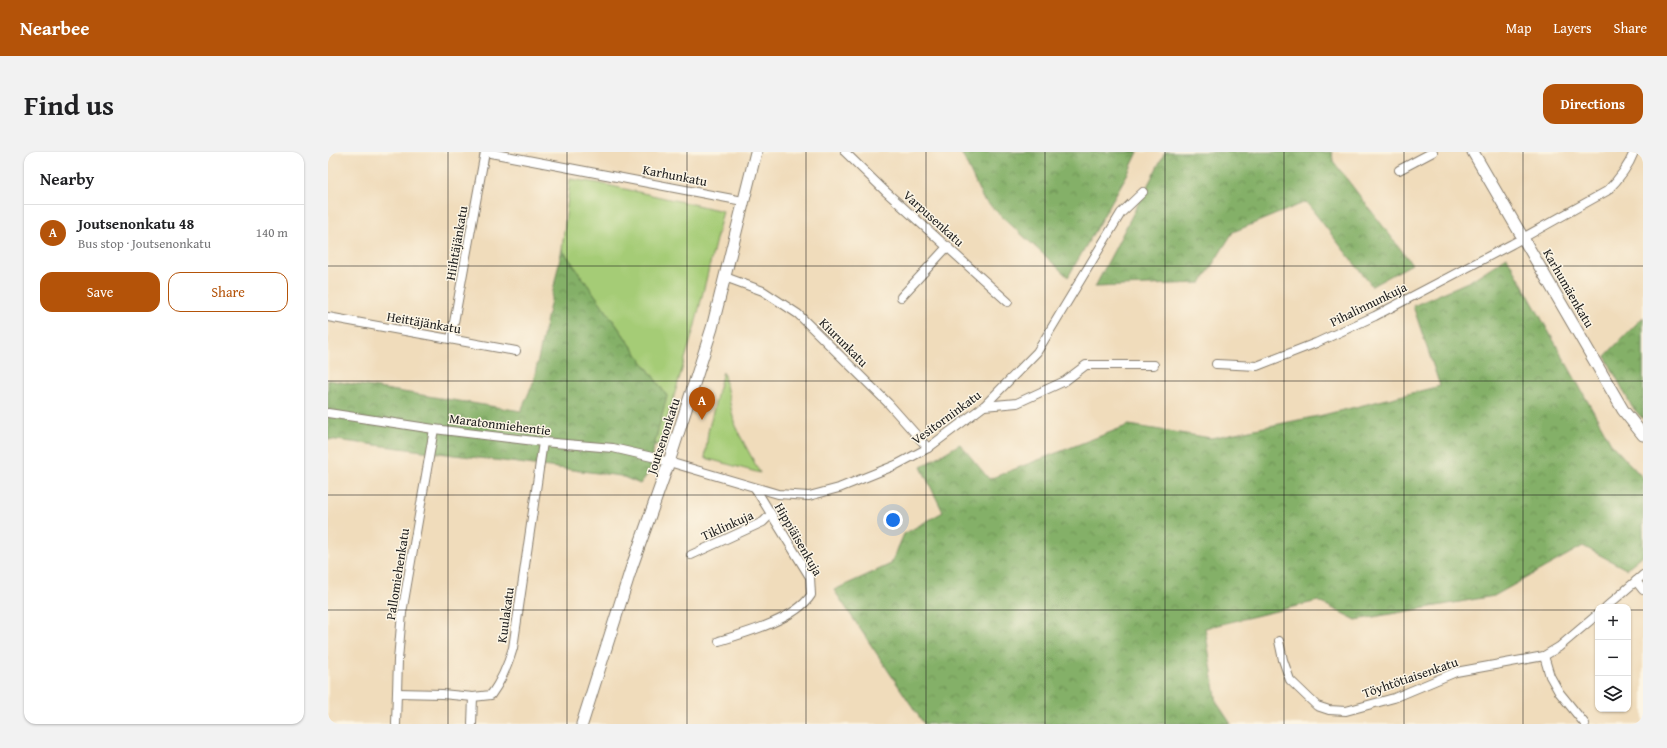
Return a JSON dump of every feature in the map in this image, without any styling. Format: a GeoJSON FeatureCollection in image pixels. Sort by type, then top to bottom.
{"type":"FeatureCollection","features":[{"type":"Feature","properties":{"kind":"main road","name":"Joutsenonkatu"},"geometry":{"type":"LineString","coordinates":[[582,724],[631,568],[669,462],[712,328],[756,152]]}},
{"type":"Feature","properties":{"kind":"main road","name":"Karhumäenkatu"},"geometry":{"type":"LineString","coordinates":[[1473,152],[1623,410],[1643,435]]}},
{"type":"Feature","properties":{"kind":"street","name":"Karhunkatu"},"geometry":{"type":"LineString","coordinates":[[485,152],[743,201]]}},
{"type":"Feature","properties":{"kind":"street","name":"Hiihtäjänkatu"},"geometry":{"type":"LineString","coordinates":[[451,339],[485,152]]}},
{"type":"Feature","properties":{"kind":"street","name":"Varpusenkatu"},"geometry":{"type":"LineString","coordinates":[[845,152],[1008,302]]}},
{"type":"Feature","properties":{"kind":"street"},"geometry":{"type":"LineString","coordinates":[[1399,170],[1433,152]]}},
{"type":"Feature","properties":{"kind":"street","name":"Pihalinnunkuja"},"geometry":{"type":"LineString","coordinates":[[1216,364],[1257,366],[1316,343],[1375,316],[1524,238],[1608,191],[1619,179],[1630,163],[1634,152]]}},
{"type":"Feature","properties":{"kind":"street","name":"Vesitorninkatu"},"geometry":{"type":"LineString","coordinates":[[669,462],[778,494],[809,496],[839,488],[896,465],[928,448],[984,406],[1037,352],[1121,213],[1143,192]]}},
{"type":"Feature","properties":{"kind":"street"},"geometry":{"type":"LineString","coordinates":[[901,296],[948,246]]}},
{"type":"Feature","properties":{"kind":"street","name":"Kiurunkatu"},"geometry":{"type":"LineString","coordinates":[[725,277],[763,291],[798,314],[888,403],[928,448]]}},
{"type":"Feature","properties":{"kind":"street","name":"Heittäjänkatu"},"geometry":{"type":"LineString","coordinates":[[328,317],[516,351]]}},
{"type":"Feature","properties":{"kind":"street"},"geometry":{"type":"LineString","coordinates":[[984,406],[1017,403],[1065,381],[1086,365],[1154,365]]}},
{"type":"Feature","properties":{"kind":"street","name":"Maratonmiehentie"},"geometry":{"type":"LineString","coordinates":[[328,413],[434,429],[543,442],[613,448],[669,462]]}},
{"type":"Feature","properties":{"kind":"street","name":"Pallomiehenkatu"},"geometry":{"type":"LineString","coordinates":[[396,724],[398,652],[405,588],[434,429]]}},
{"type":"Feature","properties":{"kind":"street","name":"Kuulakatu"},"geometry":{"type":"LineString","coordinates":[[397,693],[442,694],[473,697],[491,695],[499,684],[513,648],[543,442]]}},
{"type":"Feature","properties":{"kind":"street","name":"Hippiäisenkuja"},"geometry":{"type":"LineString","coordinates":[[720,641],[750,632],[794,612],[803,606],[811,595],[810,577],[756,488]]}},
{"type":"Feature","properties":{"kind":"street","name":"Tiklinkuja"},"geometry":{"type":"LineString","coordinates":[[691,554],[763,522],[771,514]]}},
{"type":"Feature","properties":{"kind":"street"},"geometry":{"type":"LineString","coordinates":[[1609,604],[1643,575]]}},
{"type":"Feature","properties":{"kind":"street"},"geometry":{"type":"LineString","coordinates":[[1636,581],[1643,590]]}},
{"type":"Feature","properties":{"kind":"street","name":"Töyhtötiaisenkatu"},"geometry":{"type":"LineString","coordinates":[[1279,641],[1283,660],[1290,680],[1316,706],[1330,710],[1346,711],[1394,698],[1456,672],[1544,656],[1559,648],[1595,617]]}},
{"type":"Feature","properties":{"kind":"street"},"geometry":{"type":"LineString","coordinates":[[1544,656],[1550,676],[1559,692],[1585,724]]}},
{"type":"Feature","properties":{"kind":"street"},"geometry":{"type":"LineString","coordinates":[[472,724],[473,697]]}},
{"type":"Feature","properties":{"kind":"green space"},"geometry":{"type":"Polygon","coordinates":[[[961,152],[1138,152],[1128,173],[1068,277],[983,199],[961,152]]]}},
{"type":"Feature","properties":{"kind":"green space"},"geometry":{"type":"Polygon","coordinates":[[[1165,152],[1332,152],[1333,161],[1412,264],[1372,286],[1306,202],[1233,232],[1201,283],[1095,287],[1165,152]]]}},
{"type":"Feature","properties":{"kind":"green space"},"geometry":{"type":"Polygon","coordinates":[[[570,179],[598,183],[723,211],[694,329],[660,443],[654,446],[667,396],[562,249],[570,179]]]}},
{"type":"Feature","properties":{"kind":"green space"},"geometry":{"type":"Polygon","coordinates":[[[562,249],[667,396],[654,446],[650,471],[640,484],[621,476],[328,439],[328,380],[521,411],[533,383],[562,249]]]}},
{"type":"Feature","properties":{"kind":"green space"},"geometry":{"type":"Polygon","coordinates":[[[1507,257],[1612,445],[1643,478],[1643,555],[1626,569],[1583,546],[1494,596],[1356,620],[1318,601],[1205,628],[1217,703],[1231,724],[924,724],[834,590],[891,564],[904,534],[943,512],[921,467],[960,444],[989,479],[1129,425],[1211,438],[1323,415],[1440,386],[1413,306],[1470,281],[1507,257]]]}},
{"type":"Feature","properties":{"kind":"green space"},"geometry":{"type":"Polygon","coordinates":[[[1643,317],[1643,419],[1632,407],[1605,356],[1643,317]]]}},
{"type":"Feature","properties":{"kind":"green space"},"geometry":{"type":"Polygon","coordinates":[[[723,371],[735,426],[760,473],[705,458],[708,432],[723,371]]]}},
{"type":"Feature","properties":{"kind":"place","name":"Joutsenonkatu 48"},"geometry":{"type":"Point","coordinates":[702,420]}}]}
